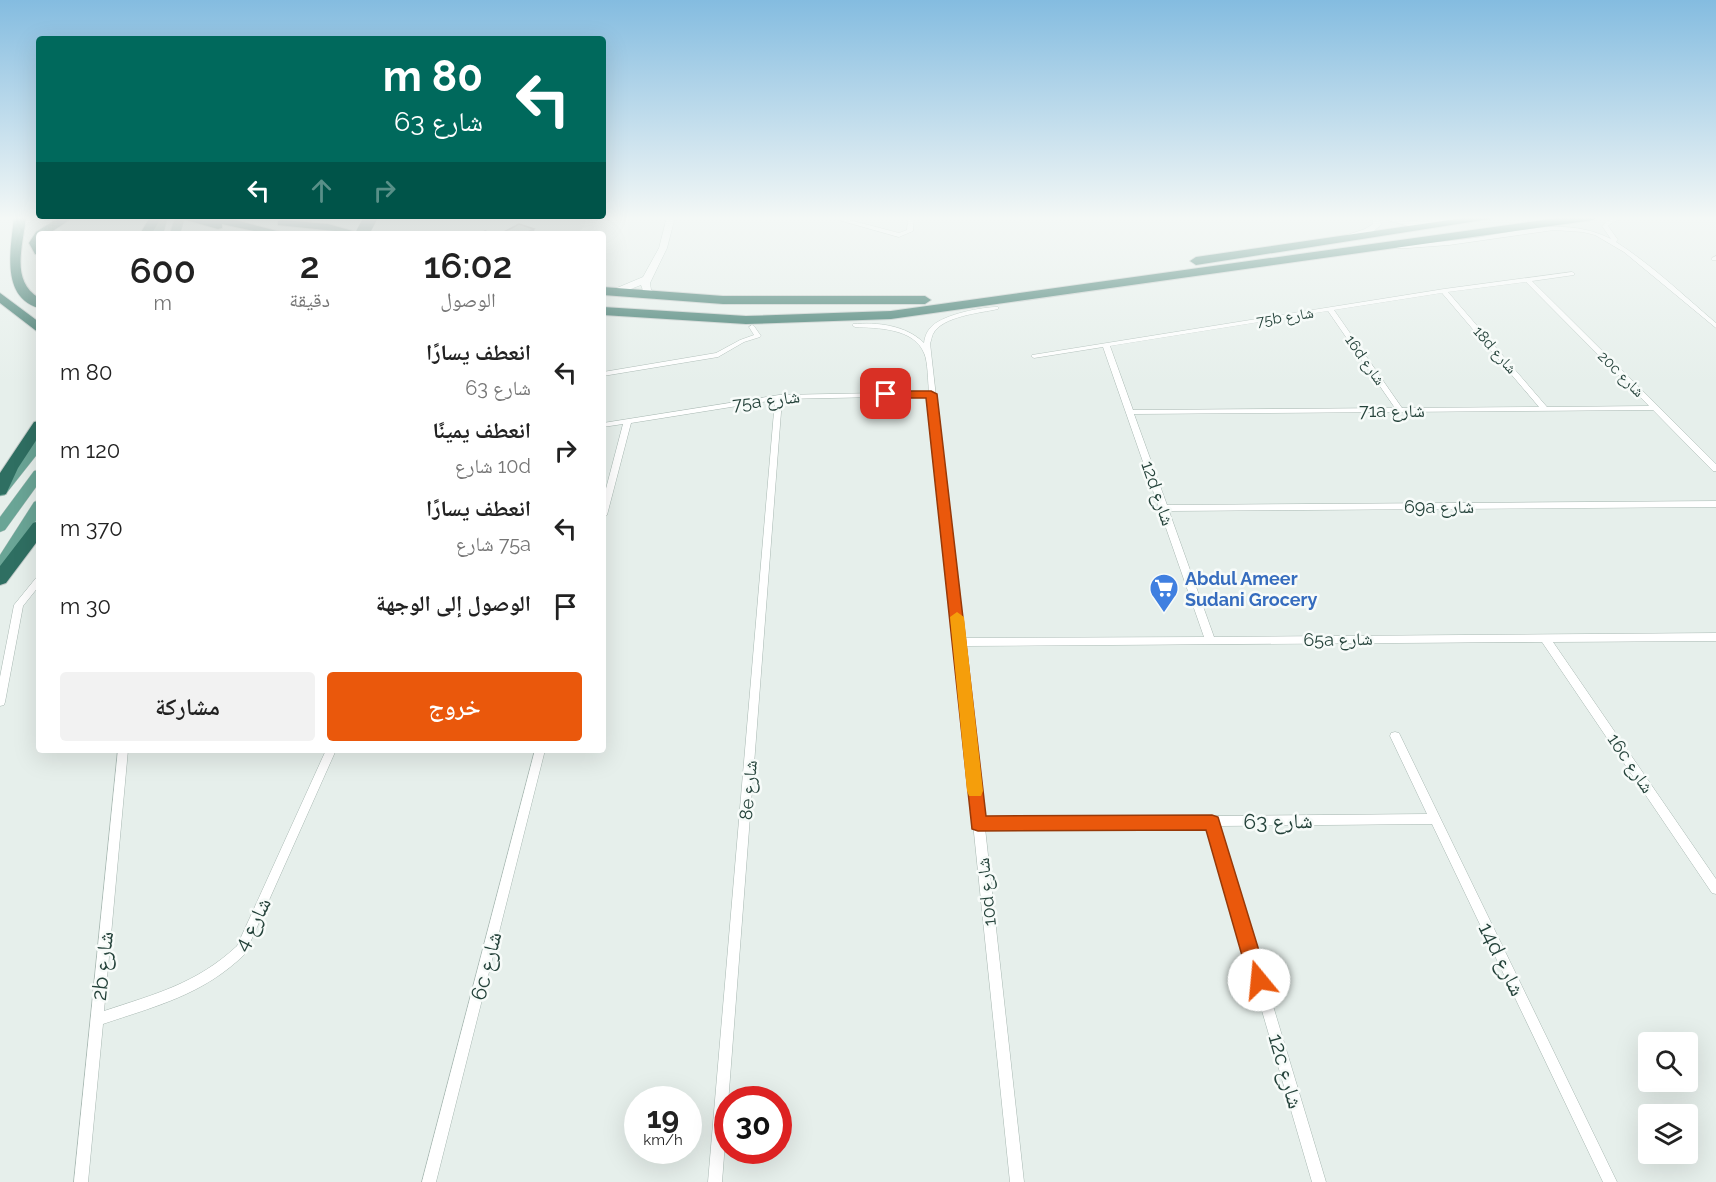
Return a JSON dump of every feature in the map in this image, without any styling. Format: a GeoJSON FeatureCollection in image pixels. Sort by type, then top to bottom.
{"type":"FeatureCollection","features":[{"type":"Feature","properties":{"kind":"highway"},"geometry":{"type":"LineString","coordinates":[[13,272],[14,284],[23,294],[36,302]]}},
{"type":"Feature","properties":{"kind":"highway"},"geometry":{"type":"LineString","coordinates":[[607,294],[677,306],[776,308],[925,300],[1111,272]]}},
{"type":"Feature","properties":{"kind":"highway"},"geometry":{"type":"LineString","coordinates":[[606,311],[698,319],[828,320],[937,310],[1205,272]]}},
{"type":"Feature","properties":{"kind":"highway"},"geometry":{"type":"LineString","coordinates":[[606,317],[689,326],[855,324],[928,318],[996,308],[1136,282]]}},
{"type":"Feature","properties":{"kind":"highway"},"geometry":{"type":"LineString","coordinates":[[607,294],[767,301],[925,300]]}},
{"type":"Feature","properties":{"kind":"highway"},"geometry":{"type":"LineString","coordinates":[[0,297],[36,327]]}},
{"type":"Feature","properties":{"kind":"highway"},"geometry":{"type":"LineString","coordinates":[[0,491],[10,468],[36,429]]}},
{"type":"Feature","properties":{"kind":"highway"},"geometry":{"type":"LineString","coordinates":[[0,579],[36,530]]}},
{"type":"Feature","properties":{"kind":"main road"},"geometry":{"type":"LineString","coordinates":[[0,491],[36,448]]}},
{"type":"Feature","properties":{"kind":"main road"},"geometry":{"type":"LineString","coordinates":[[0,527],[36,478]]}},
{"type":"Feature","properties":{"kind":"main road"},"geometry":{"type":"LineString","coordinates":[[0,567],[36,510]]}},
{"type":"Feature","properties":{"kind":"street"},"geometry":{"type":"LineString","coordinates":[[651,272],[645,287],[647,291],[658,297]]}},
{"type":"Feature","properties":{"kind":"street"},"geometry":{"type":"LineString","coordinates":[[1651,272],[1716,326]]}},
{"type":"Feature","properties":{"kind":"street","name":"75b شارع"},"geometry":{"type":"LineString","coordinates":[[1034,356],[1444,291],[1572,274]]}},
{"type":"Feature","properties":{"kind":"street"},"geometry":{"type":"LineString","coordinates":[[607,294],[647,279]]}},
{"type":"Feature","properties":{"kind":"street","name":"20c شارع"},"geometry":{"type":"LineString","coordinates":[[1526,279],[1716,469]]}},
{"type":"Feature","properties":{"kind":"street","name":"18d شارع"},"geometry":{"type":"LineString","coordinates":[[1444,291],[1545,409]]}},
{"type":"Feature","properties":{"kind":"street","name":"10d شارع"},"geometry":{"type":"LineString","coordinates":[[996,308],[952,319],[934,327],[927,339],[927,352],[1017,1182]]}},
{"type":"Feature","properties":{"kind":"street","name":"16d شارع"},"geometry":{"type":"LineString","coordinates":[[1330,310],[1400,410]]}},
{"type":"Feature","properties":{"kind":"street"},"geometry":{"type":"LineString","coordinates":[[855,324],[895,328],[909,332],[919,340],[927,352]]}},
{"type":"Feature","properties":{"kind":"street"},"geometry":{"type":"LineString","coordinates":[[606,374],[718,355],[742,341],[758,336],[752,327]]}},
{"type":"Feature","properties":{"kind":"street","name":"12d شارع"},"geometry":{"type":"LineString","coordinates":[[1106,345],[1210,640]]}},
{"type":"Feature","properties":{"kind":"street","name":"75a شارع"},"geometry":{"type":"LineString","coordinates":[[606,425],[779,397],[931,394]]}},
{"type":"Feature","properties":{"kind":"street","name":"8e شارع"},"geometry":{"type":"LineString","coordinates":[[715,1182],[779,397]]}},
{"type":"Feature","properties":{"kind":"street","name":"71a شارع"},"geometry":{"type":"LineString","coordinates":[[1129,412],[1655,408]]}},
{"type":"Feature","properties":{"kind":"street"},"geometry":{"type":"LineString","coordinates":[[606,504],[628,421]]}},
{"type":"Feature","properties":{"kind":"street","name":"69a شارع"},"geometry":{"type":"LineString","coordinates":[[1163,508],[1716,504]]}},
{"type":"Feature","properties":{"kind":"street"},"geometry":{"type":"LineString","coordinates":[[0,702],[19,605],[36,584]]}},
{"type":"Feature","properties":{"kind":"street","name":"65a شارع"},"geometry":{"type":"LineString","coordinates":[[960,642],[1716,637]]}},
{"type":"Feature","properties":{"kind":"street","name":"16c شارع"},"geometry":{"type":"LineString","coordinates":[[1545,638],[1716,889]]}},
{"type":"Feature","properties":{"kind":"street","name":"14d شارع"},"geometry":{"type":"LineString","coordinates":[[1395,736],[1433,819],[1610,1182]]}},
{"type":"Feature","properties":{"kind":"street","name":"2b شارع"},"geometry":{"type":"LineString","coordinates":[[81,1182],[123,753]]}},
{"type":"Feature","properties":{"kind":"street","name":"شارع 4"},"geometry":{"type":"LineString","coordinates":[[97,1020],[210,978],[227,966],[241,950],[331,753]]}},
{"type":"Feature","properties":{"kind":"street","name":"6c شارع"},"geometry":{"type":"LineString","coordinates":[[429,1182],[539,753]]}},
{"type":"Feature","properties":{"kind":"street","name":"شارع 63"},"geometry":{"type":"LineString","coordinates":[[978,823],[1433,819]]}},
{"type":"Feature","properties":{"kind":"street","name":"12c شارع"},"geometry":{"type":"LineString","coordinates":[[1212,822],[1319,1182]]}},
{"type":"Feature","properties":{"kind":"slow traffic"},"geometry":{"type":"LineString","coordinates":[[957,617],[975,791]]}},
{"type":"Feature","properties":{"kind":"place","name":"Abdul Ameer Sudani Grocery"},"geometry":{"type":"Point","coordinates":[1164,614]}},
{"type":"Feature","properties":{"kind":"route"},"geometry":{"type":"LineString","coordinates":[[886,394],[931,394],[960,642],[978,823],[1212,822],[1259,980]]}}]}
